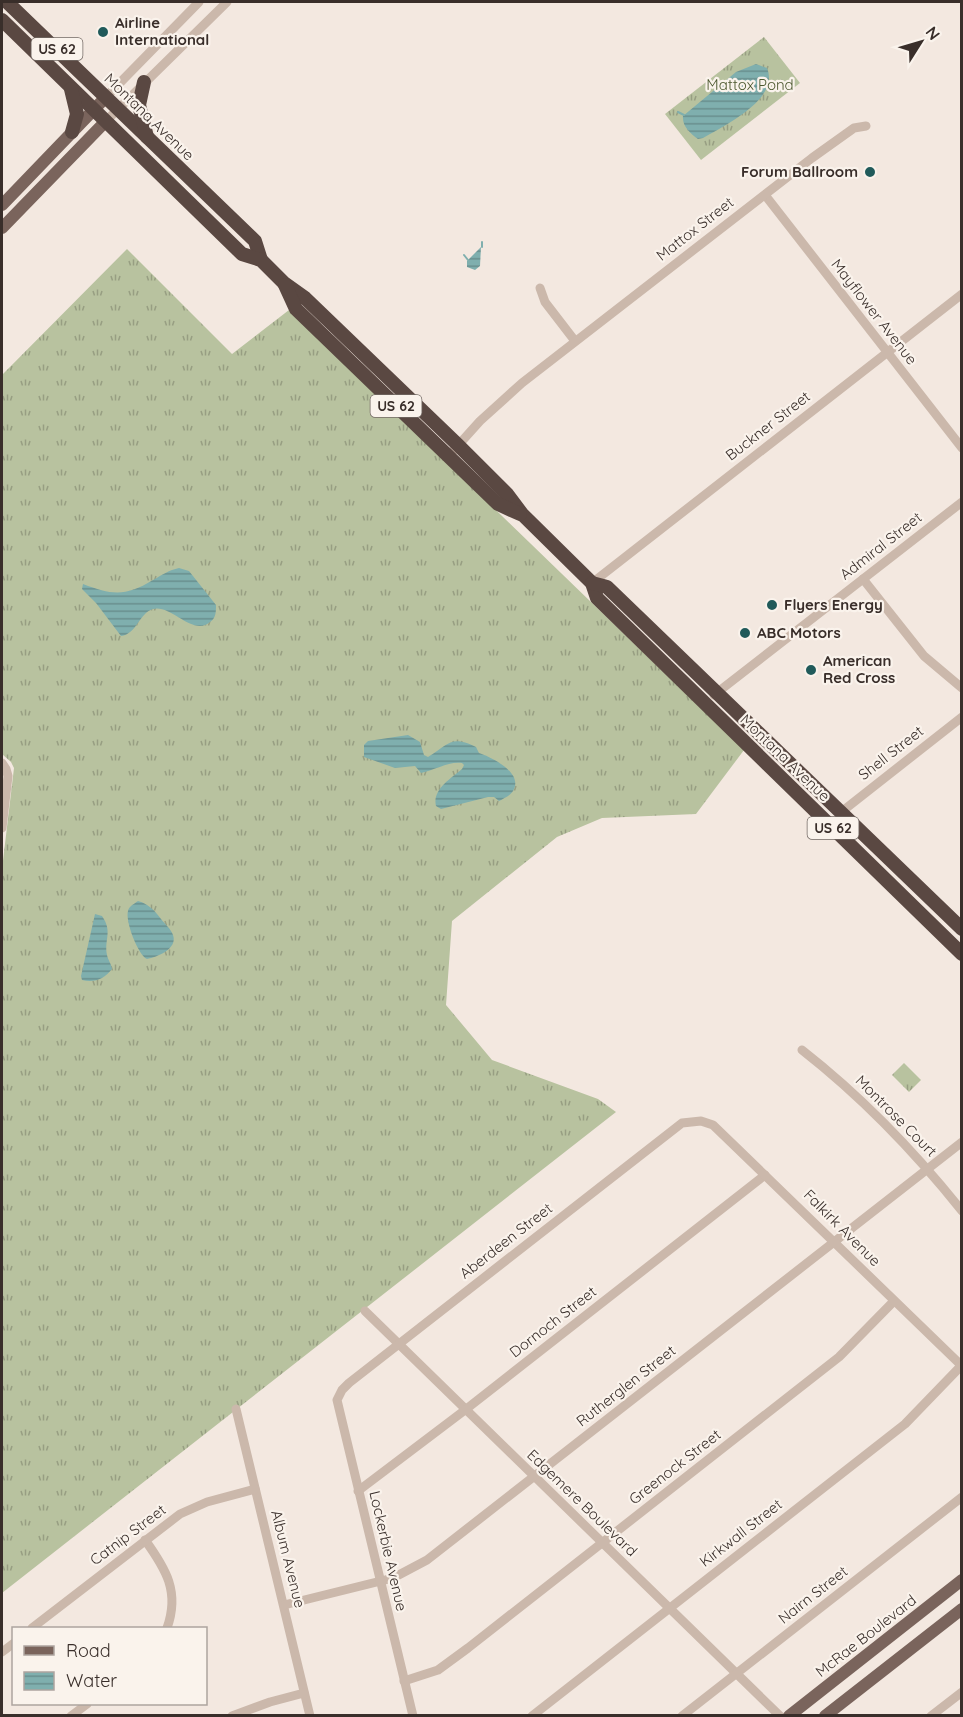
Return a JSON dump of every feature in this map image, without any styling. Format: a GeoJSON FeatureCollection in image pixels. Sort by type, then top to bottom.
{"type":"FeatureCollection","features":[{"type":"Feature","properties":{"kind":"highway","name":"Montana Avenue"},"geometry":{"type":"LineString","coordinates":[[7,2],[255,241],[261,260],[286,287],[305,298],[592,583],[597,598],[962,954]]}},
{"type":"Feature","properties":{"kind":"highway","name":"Montana Avenue"},"geometry":{"type":"LineString","coordinates":[[2,20],[242,254],[261,260]]}},
{"type":"Feature","properties":{"kind":"highway"},"geometry":{"type":"LineString","coordinates":[[144,82],[139,105],[148,139]]}},
{"type":"Feature","properties":{"kind":"highway"},"geometry":{"type":"LineString","coordinates":[[70,87],[77,109],[72,132]]}},
{"type":"Feature","properties":{"kind":"highway","name":"Montana Avenue"},"geometry":{"type":"LineString","coordinates":[[286,287],[296,309],[498,504],[519,513]]}},
{"type":"Feature","properties":{"kind":"highway","name":"Montana Avenue"},"geometry":{"type":"LineString","coordinates":[[592,583],[607,586],[962,929]]}},
{"type":"Feature","properties":{"kind":"main road"},"geometry":{"type":"LineString","coordinates":[[16,214],[3,204],[106,97]]}},
{"type":"Feature","properties":{"kind":"main road"},"geometry":{"type":"LineString","coordinates":[[2,228],[106,121]]}},
{"type":"Feature","properties":{"kind":"main road","name":"McRae Boulevard"},"geometry":{"type":"LineString","coordinates":[[789,1716],[962,1580]]}},
{"type":"Feature","properties":{"kind":"main road"},"geometry":{"type":"LineString","coordinates":[[825,1716],[962,1609]]}},
{"type":"Feature","properties":{"kind":"street"},"geometry":{"type":"LineString","coordinates":[[106,97],[199,2]]}},
{"type":"Feature","properties":{"kind":"street"},"geometry":{"type":"LineString","coordinates":[[106,121],[227,2]]}},
{"type":"Feature","properties":{"kind":"street","name":"Mattox Street"},"geometry":{"type":"LineString","coordinates":[[455,448],[500,401],[574,342],[854,128],[866,126]]}},
{"type":"Feature","properties":{"kind":"street","name":"Mayflower Avenue"},"geometry":{"type":"LineString","coordinates":[[765,195],[962,448]]}},
{"type":"Feature","properties":{"kind":"street"},"geometry":{"type":"LineString","coordinates":[[540,288],[545,302],[574,342]]}},
{"type":"Feature","properties":{"kind":"street","name":"Buckner Street"},"geometry":{"type":"LineString","coordinates":[[592,583],[962,294]]}},
{"type":"Feature","properties":{"kind":"street","name":"Admiral Street"},"geometry":{"type":"LineString","coordinates":[[705,702],[962,502]]}},
{"type":"Feature","properties":{"kind":"street"},"geometry":{"type":"LineString","coordinates":[[863,579],[924,656],[962,688]]}},
{"type":"Feature","properties":{"kind":"street","name":"Shell Street"},"geometry":{"type":"LineString","coordinates":[[840,813],[962,717]]}},
{"type":"Feature","properties":{"kind":"street"},"geometry":{"type":"LineString","coordinates":[[2,763],[8,773],[2,828]]}},
{"type":"Feature","properties":{"kind":"street","name":"Montrose Court"},"geometry":{"type":"LineString","coordinates":[[802,1050],[842,1083],[928,1169],[962,1211]]}},
{"type":"Feature","properties":{"kind":"street","name":"Falkirk Avenue"},"geometry":{"type":"LineString","coordinates":[[696,1120],[713,1125],[961,1366]]}},
{"type":"Feature","properties":{"kind":"street","name":"Aberdeen Street"},"geometry":{"type":"LineString","coordinates":[[340,1393],[349,1383],[398,1344],[676,1127],[696,1120]]}},
{"type":"Feature","properties":{"kind":"street","name":"Rutherglen Street"},"geometry":{"type":"LineString","coordinates":[[284,1605],[404,1574],[427,1560],[962,1142]]}},
{"type":"Feature","properties":{"kind":"street","name":"Dornoch Street"},"geometry":{"type":"LineString","coordinates":[[358,1491],[765,1175]]}},
{"type":"Feature","properties":{"kind":"street","name":"Greenock Street"},"geometry":{"type":"LineString","coordinates":[[404,1681],[430,1674],[444,1666],[602,1544],[839,1357],[894,1301]]}},
{"type":"Feature","properties":{"kind":"street","name":"Edgemere Boulevard"},"geometry":{"type":"LineString","coordinates":[[365,1311],[780,1716]]}},
{"type":"Feature","properties":{"kind":"street","name":"Kirkwall Street"},"geometry":{"type":"LineString","coordinates":[[532,1716],[905,1424],[961,1366]]}},
{"type":"Feature","properties":{"kind":"street","name":"Lockerbie Avenue"},"geometry":{"type":"LineString","coordinates":[[340,1393],[337,1400],[413,1716]]}},
{"type":"Feature","properties":{"kind":"street","name":"Album Avenue"},"geometry":{"type":"LineString","coordinates":[[236,1409],[310,1716]]}},
{"type":"Feature","properties":{"kind":"street","name":"Catnip Street"},"geometry":{"type":"LineString","coordinates":[[35,1627],[180,1514],[207,1502],[255,1489]]}},
{"type":"Feature","properties":{"kind":"street","name":"Nairn Street"},"geometry":{"type":"LineString","coordinates":[[682,1716],[962,1497]]}},
{"type":"Feature","properties":{"kind":"street"},"geometry":{"type":"LineString","coordinates":[[145,1540],[162,1564],[171,1589],[172,1610],[168,1627]]}},
{"type":"Feature","properties":{"kind":"street"},"geometry":{"type":"LineString","coordinates":[[931,1716],[962,1692]]}},
{"type":"Feature","properties":{"kind":"street"},"geometry":{"type":"LineString","coordinates":[[232,1716],[260,1705],[304,1693]]}},
{"type":"Feature","properties":{"kind":"street"},"geometry":{"type":"LineString","coordinates":[[71,1716],[86,1705]]}},
{"type":"Feature","properties":{"kind":"green space","name":"Mattox Pond"},"geometry":{"type":"Polygon","coordinates":[[[764,37],[800,83],[701,160],[665,114],[764,37]]]}},
{"type":"Feature","properties":{"kind":"green space"},"geometry":{"type":"Polygon","coordinates":[[[127,249],[232,354],[289,310],[744,750],[696,814],[602,818],[557,837],[452,921],[446,1005],[492,1060],[598,1099],[616,1112],[2,1593],[2,869],[14,768],[2,754],[2,375],[127,249]]]}},
{"type":"Feature","properties":{"kind":"green space"},"geometry":{"type":"Polygon","coordinates":[[[904,1063],[921,1080],[909,1092],[892,1075],[904,1063]]]}},
{"type":"Feature","properties":{"kind":"water","name":"Mattox Pond"},"geometry":{"type":"Polygon","coordinates":[[[756,64],[767,68],[769,79],[766,90],[758,100],[748,110],[703,138],[698,139],[692,134],[685,126],[683,116],[736,72],[756,64]]]}},
{"type":"Feature","properties":{"kind":"water"},"geometry":{"type":"Polygon","coordinates":[[[481,247],[480,266],[475,270],[467,267],[467,261],[481,247]]]}},
{"type":"Feature","properties":{"kind":"water"},"geometry":{"type":"Polygon","coordinates":[[[179,568],[189,571],[216,605],[213,619],[203,626],[196,626],[167,611],[153,609],[144,615],[131,632],[121,636],[96,603],[82,589],[83,584],[111,592],[126,592],[179,568]]]}},
{"type":"Feature","properties":{"kind":"water"},"geometry":{"type":"Polygon","coordinates":[[[408,735],[420,742],[424,755],[428,757],[455,741],[476,747],[479,753],[510,771],[515,783],[513,791],[499,801],[494,797],[488,797],[441,809],[436,806],[435,800],[439,790],[462,769],[464,765],[462,763],[447,764],[421,773],[415,766],[395,768],[364,757],[364,745],[368,741],[408,735]]]}},
{"type":"Feature","properties":{"kind":"water"},"geometry":{"type":"Polygon","coordinates":[[[138,901],[154,911],[169,929],[174,940],[170,948],[147,959],[136,945],[128,922],[129,909],[138,901]]]}},
{"type":"Feature","properties":{"kind":"water"},"geometry":{"type":"Polygon","coordinates":[[[95,914],[102,916],[107,927],[106,949],[112,969],[99,979],[87,981],[82,980],[81,976],[95,914]]]}},
{"type":"Feature","properties":{"kind":"waterway"},"geometry":{"type":"LineString","coordinates":[[678,112],[684,115]]}},
{"type":"Feature","properties":{"kind":"waterway"},"geometry":{"type":"LineString","coordinates":[[482,242],[482,247]]}},
{"type":"Feature","properties":{"kind":"waterway"},"geometry":{"type":"LineString","coordinates":[[464,255],[468,260]]}},
{"type":"Feature","properties":{"kind":"place","name":"Airline International"},"geometry":{"type":"Point","coordinates":[103,32]}},
{"type":"Feature","properties":{"kind":"place","name":"Forum Ballroom"},"geometry":{"type":"Point","coordinates":[870,172]}},
{"type":"Feature","properties":{"kind":"place","name":"Flyers Energy"},"geometry":{"type":"Point","coordinates":[772,605]}},
{"type":"Feature","properties":{"kind":"place","name":"ABC Motors"},"geometry":{"type":"Point","coordinates":[745,633]}},
{"type":"Feature","properties":{"kind":"place","name":"American Red Cross"},"geometry":{"type":"Point","coordinates":[811,670]}}]}
